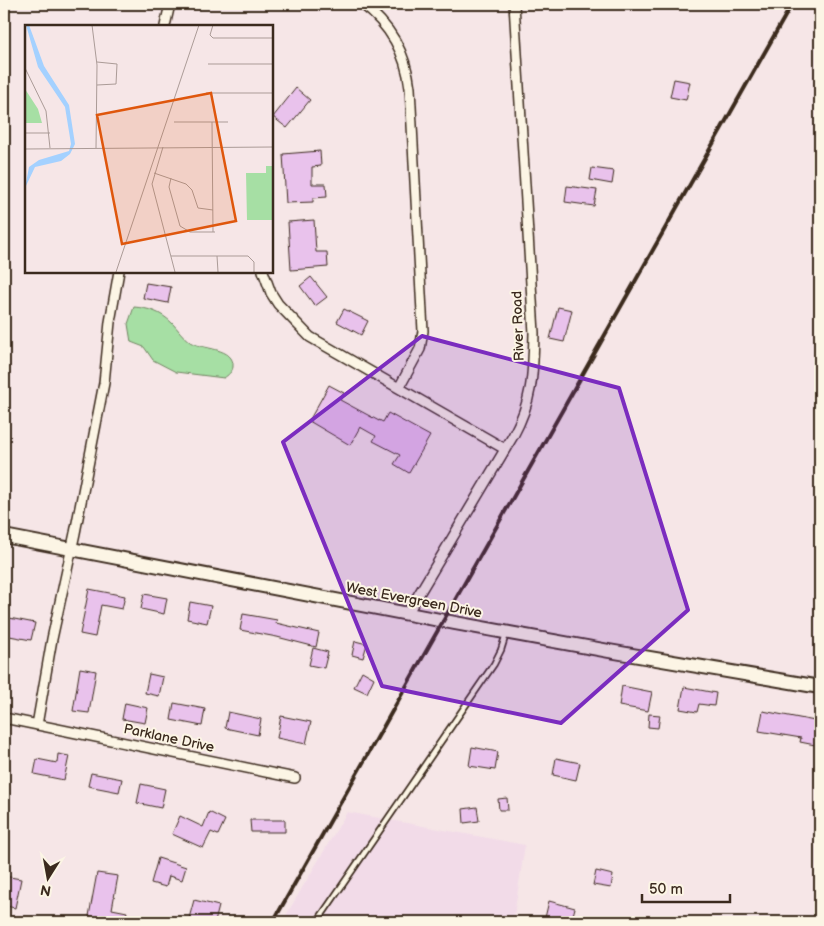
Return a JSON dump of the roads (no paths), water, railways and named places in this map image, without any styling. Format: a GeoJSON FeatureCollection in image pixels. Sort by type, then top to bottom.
{"type":"FeatureCollection","features":[{"type":"Feature","properties":{"kind":"street"},"geometry":{"type":"LineString","coordinates":[[165,25],[170,4]]}},
{"type":"Feature","properties":{"kind":"street"},"geometry":{"type":"LineString","coordinates":[[362,4],[381,20],[397,41],[406,65],[410,88],[423,331],[420,349],[399,388]]}},
{"type":"Feature","properties":{"kind":"street","name":"River Road"},"geometry":{"type":"LineString","coordinates":[[407,614],[505,449],[519,424],[529,400],[533,371],[534,333],[514,4]]}},
{"type":"Feature","properties":{"kind":"street"},"geometry":{"type":"LineString","coordinates":[[37,725],[52,639],[72,549],[104,383],[110,322],[118,272]]}},
{"type":"Feature","properties":{"kind":"street"},"geometry":{"type":"LineString","coordinates":[[263,272],[271,293],[278,304],[302,330],[321,344],[505,449]]}},
{"type":"Feature","properties":{"kind":"street","name":"West Evergreen Drive"},"geometry":{"type":"LineString","coordinates":[[4,536],[506,633],[820,687]]}},
{"type":"Feature","properties":{"kind":"street","name":"Parklane Drive"},"geometry":{"type":"LineString","coordinates":[[4,718],[296,778]]}},
{"type":"Feature","properties":{"kind":"lane"},"geometry":{"type":"LineString","coordinates":[[317,922],[494,664],[506,633]]}},
{"type":"Feature","properties":{"kind":"railway"},"geometry":{"type":"LineString","coordinates":[[273,922],[792,4]]}}]}
